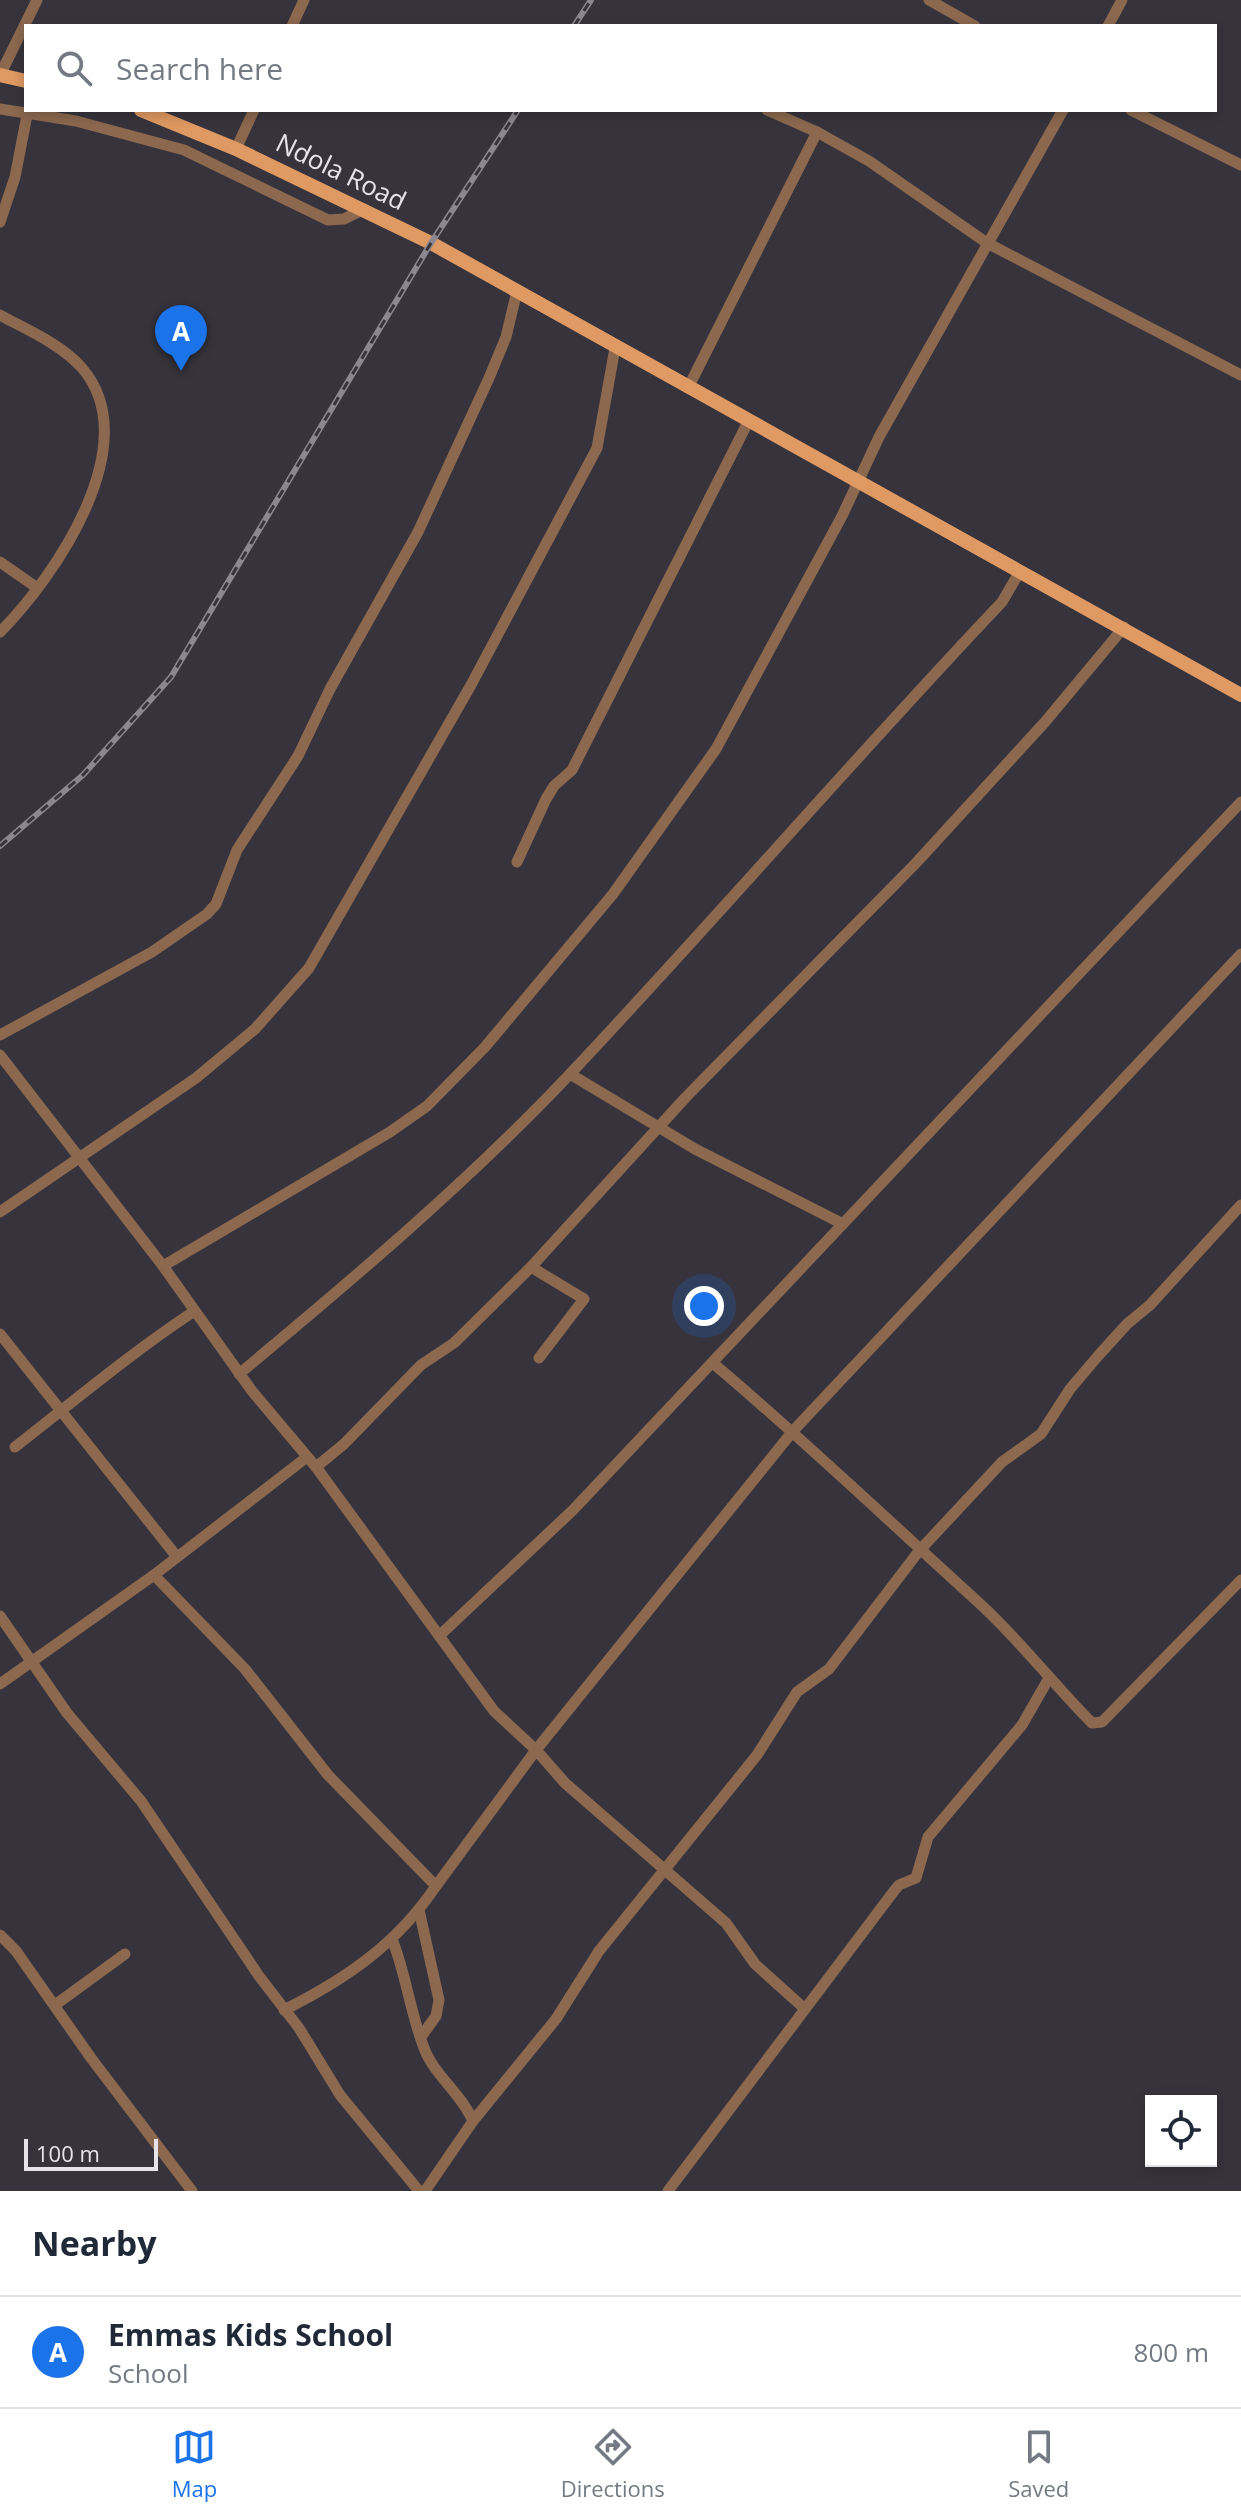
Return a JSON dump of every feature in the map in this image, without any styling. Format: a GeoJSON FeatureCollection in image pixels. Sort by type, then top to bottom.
{"type":"FeatureCollection","features":[{"type":"Feature","properties":{"kind":"main road"},"geometry":{"type":"LineString","coordinates":[[0,75],[24,81]]}},
{"type":"Feature","properties":{"kind":"main road","name":"Ndola Road"},"geometry":{"type":"LineString","coordinates":[[146,112],[236,149],[431,243],[1241,695]]}},
{"type":"Feature","properties":{"kind":"street"},"geometry":{"type":"LineString","coordinates":[[25,24],[37,0]]}},
{"type":"Feature","properties":{"kind":"street"},"geometry":{"type":"LineString","coordinates":[[293,24],[304,0]]}},
{"type":"Feature","properties":{"kind":"street"},"geometry":{"type":"LineString","coordinates":[[929,0],[971,24]]}},
{"type":"Feature","properties":{"kind":"street"},"geometry":{"type":"LineString","coordinates":[[1109,24],[1122,0]]}},
{"type":"Feature","properties":{"kind":"street"},"geometry":{"type":"LineString","coordinates":[[0,75],[24,26]]}},
{"type":"Feature","properties":{"kind":"street"},"geometry":{"type":"LineString","coordinates":[[0,109],[24,112]]}},
{"type":"Feature","properties":{"kind":"street"},"geometry":{"type":"LineString","coordinates":[[0,222],[15,177],[28,112],[76,121],[184,150],[328,220],[344,219],[364,209]]}},
{"type":"Feature","properties":{"kind":"street"},"geometry":{"type":"LineString","coordinates":[[236,149],[253,112]]}},
{"type":"Feature","properties":{"kind":"street"},"geometry":{"type":"LineString","coordinates":[[772,112],[817,132],[869,161],[987,243],[1241,375]]}},
{"type":"Feature","properties":{"kind":"street"},"geometry":{"type":"LineString","coordinates":[[163,1266],[390,1132],[427,1106],[485,1047],[613,894],[716,749],[856,482],[1062,112]]}},
{"type":"Feature","properties":{"kind":"street"},"geometry":{"type":"LineString","coordinates":[[1135,112],[1241,165]]}},
{"type":"Feature","properties":{"kind":"street"},"geometry":{"type":"LineString","coordinates":[[688,388],[817,132]]}},
{"type":"Feature","properties":{"kind":"street"},"geometry":{"type":"LineString","coordinates":[[0,1035],[152,952],[207,914],[216,904],[237,850],[298,756],[330,689],[418,532],[495,364],[506,337],[517,291]]}},
{"type":"Feature","properties":{"kind":"street"},"geometry":{"type":"LineString","coordinates":[[0,315],[67,354],[83,369],[92,385],[104,424],[102,467],[88,506],[36,587],[0,632]]}},
{"type":"Feature","properties":{"kind":"street"},"geometry":{"type":"LineString","coordinates":[[0,1212],[196,1078],[255,1029],[309,968],[471,685],[597,448],[615,348]]}},
{"type":"Feature","properties":{"kind":"street"},"geometry":{"type":"LineString","coordinates":[[517,862],[546,799],[554,786],[568,776],[584,747],[749,420]]}},
{"type":"Feature","properties":{"kind":"street"},"geometry":{"type":"LineString","coordinates":[[0,562],[36,587]]}},
{"type":"Feature","properties":{"kind":"street"},"geometry":{"type":"LineString","coordinates":[[239,1374],[436,1204],[570,1074],[788,832],[1002,602],[1020,571]]}},
{"type":"Feature","properties":{"kind":"street"},"geometry":{"type":"LineString","coordinates":[[316,1467],[344,1444],[421,1365],[454,1343],[531,1267],[658,1127],[916,863],[1045,722],[1124,627]]}},
{"type":"Feature","properties":{"kind":"street"},"geometry":{"type":"LineString","coordinates":[[439,1636],[573,1510],[714,1364],[1241,802]]}},
{"type":"Feature","properties":{"kind":"street"},"geometry":{"type":"LineString","coordinates":[[284,2010],[355,1971],[419,1910],[536,1750],[793,1431],[1241,954]]}},
{"type":"Feature","properties":{"kind":"street"},"geometry":{"type":"LineString","coordinates":[[0,1055],[163,1266],[239,1374],[316,1467],[494,1711],[536,1750],[557,1776],[726,1923],[755,1964],[805,2009]]}},
{"type":"Feature","properties":{"kind":"street"},"geometry":{"type":"LineString","coordinates":[[570,1074],[658,1127],[843,1224]]}},
{"type":"Feature","properties":{"kind":"street"},"geometry":{"type":"LineString","coordinates":[[0,1616],[67,1713],[141,1801],[340,2095],[422,2191],[473,2121],[556,2019],[599,1951],[757,1755],[797,1692],[829,1669],[919,1551],[1002,1462],[1041,1434],[1070,1389],[1108,1345],[1150,1305],[1241,1205]]}},
{"type":"Feature","properties":{"kind":"street"},"geometry":{"type":"LineString","coordinates":[[531,1267],[579,1293],[584,1301],[539,1358]]}},
{"type":"Feature","properties":{"kind":"street"},"geometry":{"type":"LineString","coordinates":[[15,1447],[107,1377],[128,1355],[193,1312]]}},
{"type":"Feature","properties":{"kind":"street"},"geometry":{"type":"LineString","coordinates":[[0,1334],[177,1557]]}},
{"type":"Feature","properties":{"kind":"street"},"geometry":{"type":"LineString","coordinates":[[714,1364],[793,1431],[919,1551],[979,1603],[1092,1723],[1102,1722],[1241,1580]]}},
{"type":"Feature","properties":{"kind":"street"},"geometry":{"type":"LineString","coordinates":[[0,1684],[154,1575],[307,1457]]}},
{"type":"Feature","properties":{"kind":"street"},"geometry":{"type":"LineString","coordinates":[[154,1575],[245,1669],[328,1775],[436,1886]]}},
{"type":"Feature","properties":{"kind":"street"},"geometry":{"type":"LineString","coordinates":[[668,2191],[899,1885],[912,1881],[920,1873],[928,1837],[1022,1725],[1049,1678]]}},
{"type":"Feature","properties":{"kind":"street"},"geometry":{"type":"LineString","coordinates":[[419,1910],[439,2000],[436,2016],[421,2037]]}},
{"type":"Feature","properties":{"kind":"street"},"geometry":{"type":"LineString","coordinates":[[0,1935],[16,1951],[192,2191]]}},
{"type":"Feature","properties":{"kind":"street"},"geometry":{"type":"LineString","coordinates":[[392,1939],[424,2050],[465,2105],[473,2121]]}},
{"type":"Feature","properties":{"kind":"street"},"geometry":{"type":"LineString","coordinates":[[55,2005],[125,1954]]}},
{"type":"Feature","properties":{"kind":"railway"},"geometry":{"type":"LineString","coordinates":[[575,24],[591,0]]}},
{"type":"Feature","properties":{"kind":"railway"},"geometry":{"type":"LineString","coordinates":[[0,846],[83,775],[171,677],[431,243],[517,112]]}},
{"type":"Feature","properties":{"kind":"place","name":"Emmas Kids School"},"geometry":{"type":"Point","coordinates":[181,371]}}]}
